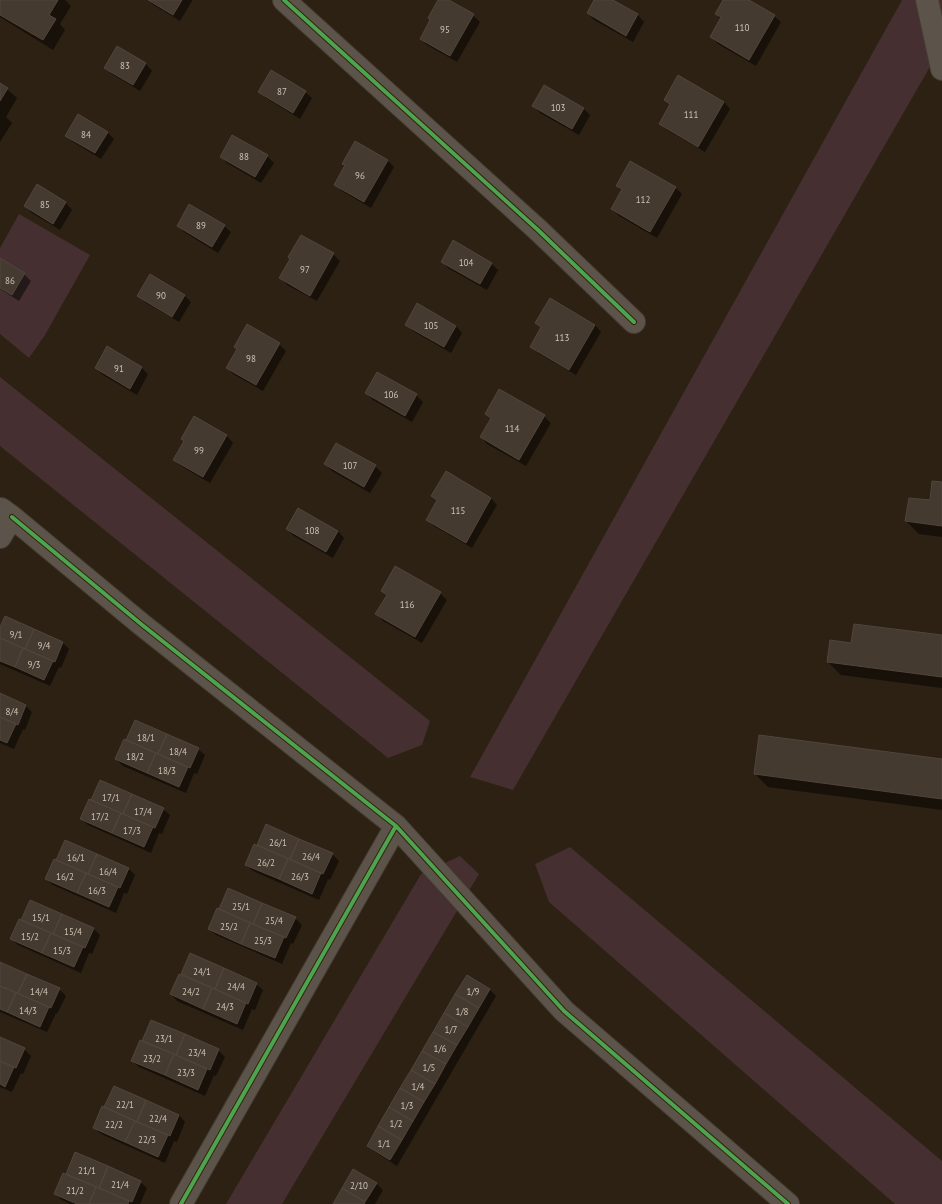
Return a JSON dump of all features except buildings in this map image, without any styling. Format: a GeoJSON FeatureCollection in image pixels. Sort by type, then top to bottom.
{"type":"FeatureCollection","features":[{"type":"Feature","properties":{"kind":"street"},"geometry":{"type":"LineString","coordinates":[[284,0],[538,230],[634,322]]}},
{"type":"Feature","properties":{"kind":"street"},"geometry":{"type":"LineString","coordinates":[[927,0],[942,69]]}},
{"type":"Feature","properties":{"kind":"street"},"geometry":{"type":"LineString","coordinates":[[0,537],[6,512],[141,624],[396,826],[564,1011],[788,1204]]}},
{"type":"Feature","properties":{"kind":"street"},"geometry":{"type":"LineString","coordinates":[[181,1204],[396,826]]}},
{"type":"Feature","properties":{"kind":"shaded area"},"geometry":{"type":"Polygon","coordinates":[[[902,0],[942,0],[942,46],[513,790],[470,777],[902,0]]]}},
{"type":"Feature","properties":{"kind":"shaded area"},"geometry":{"type":"Polygon","coordinates":[[[19,214],[90,255],[45,335],[29,358],[0,334],[0,288],[12,295],[25,273],[0,258],[0,248],[19,214]]]}},
{"type":"Feature","properties":{"kind":"shaded area"},"geometry":{"type":"Polygon","coordinates":[[[0,377],[430,721],[422,745],[388,758],[0,446],[0,377]]]}},
{"type":"Feature","properties":{"kind":"shaded area"},"geometry":{"type":"Polygon","coordinates":[[[570,847],[942,1161],[942,1204],[895,1204],[549,902],[535,864],[570,847]]]}},
{"type":"Feature","properties":{"kind":"shaded area"},"geometry":{"type":"Polygon","coordinates":[[[460,856],[479,874],[282,1204],[226,1204],[421,874],[460,856]]]}},
{"type":"Feature","properties":{"kind":"cycle path"},"geometry":{"type":"LineString","coordinates":[[284,0],[538,230],[634,322]]}},
{"type":"Feature","properties":{"kind":"cycle path"},"geometry":{"type":"LineString","coordinates":[[12,517],[141,624],[396,826],[564,1011],[788,1204]]}},
{"type":"Feature","properties":{"kind":"cycle path"},"geometry":{"type":"LineString","coordinates":[[181,1204],[396,826]]}}]}
